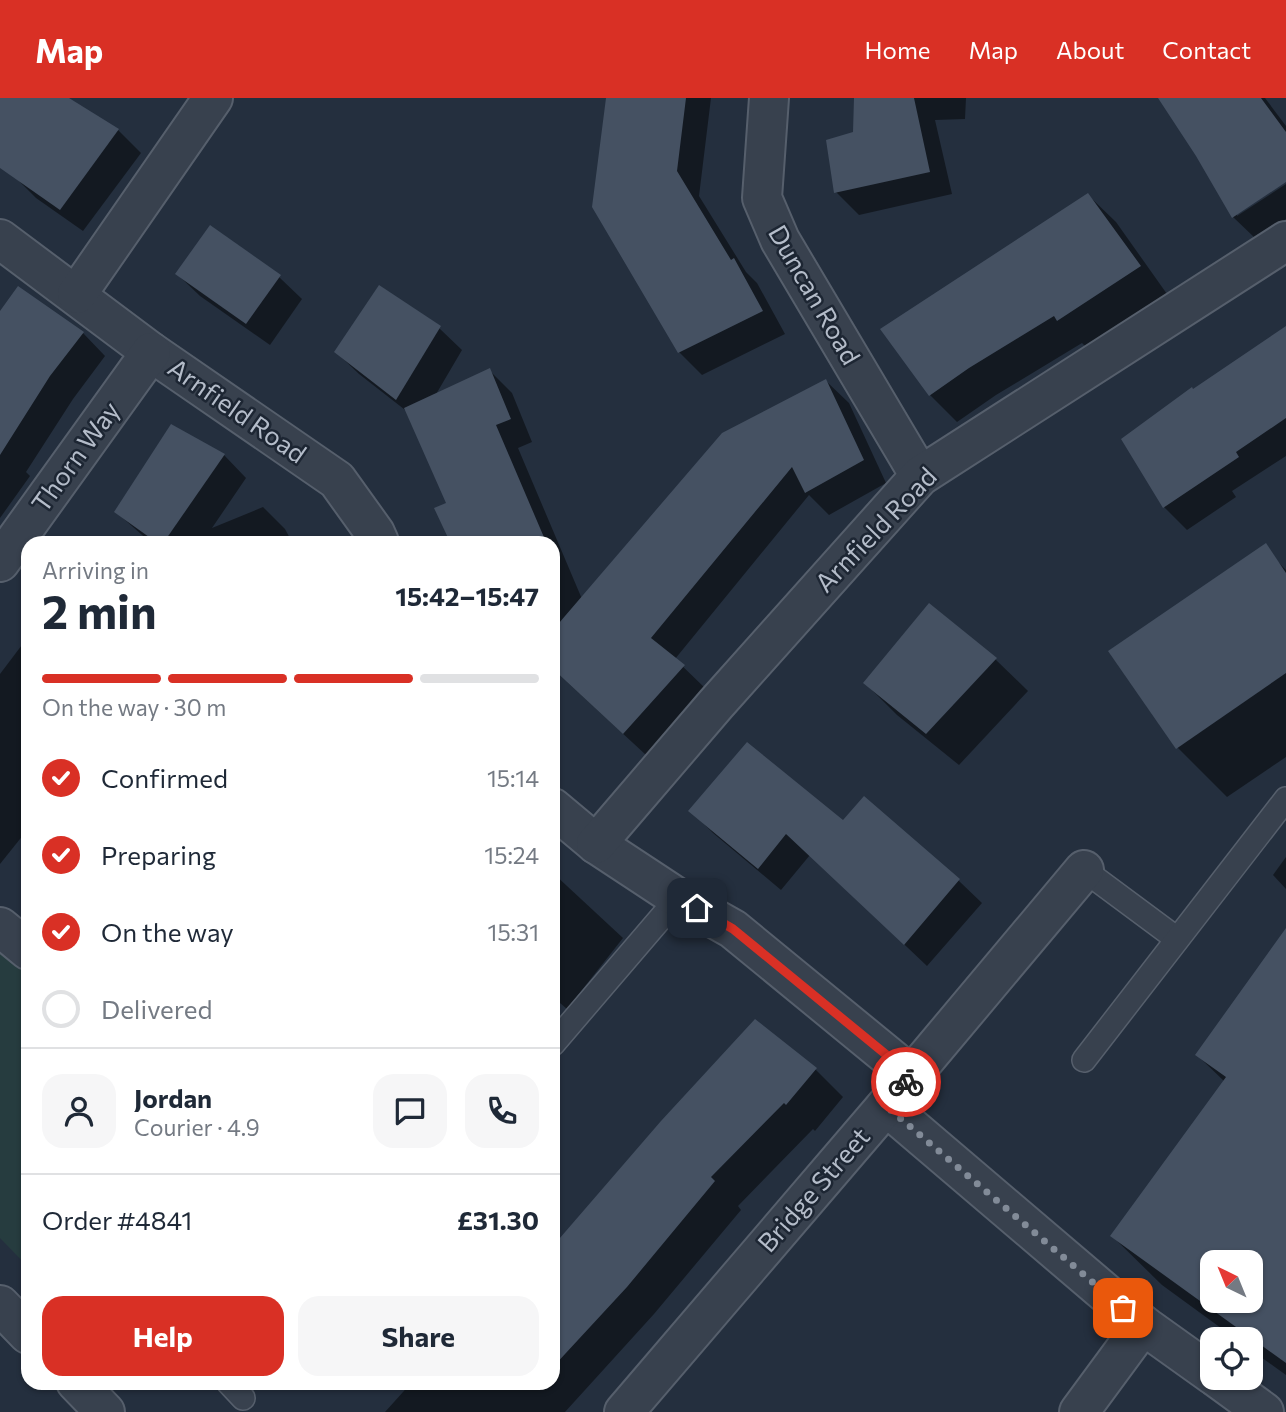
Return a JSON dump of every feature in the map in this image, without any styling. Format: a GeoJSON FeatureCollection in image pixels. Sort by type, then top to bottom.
{"type":"FeatureCollection","features":[{"type":"Feature","properties":{"kind":"street"},"geometry":{"type":"LineString","coordinates":[[77,294],[213,98]]}},
{"type":"Feature","properties":{"kind":"street","name":"Duncan Road"},"geometry":{"type":"LineString","coordinates":[[769,98],[762,198],[780,240],[920,476]]}},
{"type":"Feature","properties":{"kind":"street","name":"Arnfield Road"},"geometry":{"type":"LineString","coordinates":[[0,239],[151,352],[337,480],[376,536]]}},
{"type":"Feature","properties":{"kind":"street","name":"Arnfield Road"},"geometry":{"type":"LineString","coordinates":[[596,844],[716,704],[920,476],[1286,241]]}},
{"type":"Feature","properties":{"kind":"street","name":"Thorn Way"},"geometry":{"type":"LineString","coordinates":[[0,562],[151,352]]}},
{"type":"Feature","properties":{"kind":"street"},"geometry":{"type":"LineString","coordinates":[[560,814],[596,844],[678,898],[733,929],[911,1075]]}},
{"type":"Feature","properties":{"kind":"street","name":"Bridge Street"},"geometry":{"type":"LineString","coordinates":[[624,1412],[1084,870]]}},
{"type":"Feature","properties":{"kind":"street"},"geometry":{"type":"LineString","coordinates":[[0,927],[21,944]]}},
{"type":"Feature","properties":{"kind":"street"},"geometry":{"type":"LineString","coordinates":[[886,1106],[1143,1325],[1200,1366]]}},
{"type":"Feature","properties":{"kind":"street"},"geometry":{"type":"LineString","coordinates":[[0,1305],[21,1327]]}},
{"type":"Feature","properties":{"kind":"street"},"geometry":{"type":"LineString","coordinates":[[1079,1412],[1143,1325]]}},
{"type":"Feature","properties":{"kind":"street"},"geometry":{"type":"LineString","coordinates":[[84,1390],[105,1412]]}},
{"type":"Feature","properties":{"kind":"street"},"geometry":{"type":"LineString","coordinates":[[1233,1390],[1264,1412]]}},
{"type":"Feature","properties":{"kind":"lane"},"geometry":{"type":"LineString","coordinates":[[1084,1059],[1286,799]]}},
{"type":"Feature","properties":{"kind":"lane"},"geometry":{"type":"LineString","coordinates":[[1084,870],[1177,939]]}},
{"type":"Feature","properties":{"kind":"lane"},"geometry":{"type":"LineString","coordinates":[[560,1036],[678,898]]}},
{"type":"Feature","properties":{"kind":"green space"},"geometry":{"type":"Polygon","coordinates":[[[0,949],[21,966],[21,1260],[0,1238],[0,949]]]}},
{"type":"Feature","properties":{"kind":"building"},"geometry":{"type":"Polygon","coordinates":[[[0,98],[69,98],[119,129],[60,210],[0,168],[0,98]]]}},
{"type":"Feature","properties":{"kind":"building"},"geometry":{"type":"Polygon","coordinates":[[[606,98],[686,98],[677,171],[731,260],[734,258],[763,311],[678,353],[592,207],[606,98]]]}},
{"type":"Feature","properties":{"kind":"building"},"geometry":{"type":"Polygon","coordinates":[[[854,98],[914,98],[930,172],[834,193],[826,140],[853,132],[854,98]]]}},
{"type":"Feature","properties":{"kind":"building"},"geometry":{"type":"Polygon","coordinates":[[[1158,98],[1261,98],[1286,132],[1286,182],[1232,218],[1158,98]]]}},
{"type":"Feature","properties":{"kind":"building"},"geometry":{"type":"Polygon","coordinates":[[[1088,193],[1141,266],[1057,321],[1054,316],[929,396],[880,329],[1088,193]]]}},
{"type":"Feature","properties":{"kind":"building"},"geometry":{"type":"Polygon","coordinates":[[[210,225],[281,275],[246,324],[175,274],[210,225]]]}},
{"type":"Feature","properties":{"kind":"building"},"geometry":{"type":"Polygon","coordinates":[[[379,285],[441,326],[396,400],[334,352],[379,285]]]}},
{"type":"Feature","properties":{"kind":"building"},"geometry":{"type":"Polygon","coordinates":[[[18,286],[84,332],[50,376],[0,455],[0,311],[18,286]]]}},
{"type":"Feature","properties":{"kind":"building"},"geometry":{"type":"Polygon","coordinates":[[[1286,326],[1286,418],[1236,452],[1239,457],[1163,508],[1121,439],[1192,387],[1193,389],[1286,326]]]}},
{"type":"Feature","properties":{"kind":"building"},"geometry":{"type":"Polygon","coordinates":[[[490,368],[511,419],[496,425],[543,536],[447,536],[434,508],[446,503],[404,408],[490,368]]]}},
{"type":"Feature","properties":{"kind":"building"},"geometry":{"type":"Polygon","coordinates":[[[826,379],[864,460],[805,493],[792,467],[651,638],[685,665],[623,734],[560,676],[560,622],[722,433],[826,379]]]}},
{"type":"Feature","properties":{"kind":"building"},"geometry":{"type":"Polygon","coordinates":[[[171,424],[225,454],[168,536],[148,536],[114,512],[171,424]]]}},
{"type":"Feature","properties":{"kind":"building"},"geometry":{"type":"Polygon","coordinates":[[[1266,543],[1286,573],[1286,673],[1176,749],[1108,651],[1266,543]]]}},
{"type":"Feature","properties":{"kind":"building"},"geometry":{"type":"Polygon","coordinates":[[[929,603],[997,658],[926,734],[863,683],[929,603]]]}},
{"type":"Feature","properties":{"kind":"building"},"geometry":{"type":"Polygon","coordinates":[[[747,742],[843,820],[864,796],[960,879],[904,945],[786,834],[758,869],[688,811],[747,742]]]}},
{"type":"Feature","properties":{"kind":"building"},"geometry":{"type":"Polygon","coordinates":[[[1286,928],[1286,1363],[1263,1346],[1263,1327],[1236,1327],[1217,1313],[1264,1312],[1264,1250],[1200,1250],[1200,1301],[1110,1236],[1226,1077],[1195,1055],[1286,928]]]}},
{"type":"Feature","properties":{"kind":"building"},"geometry":{"type":"Polygon","coordinates":[[[755,1019],[817,1068],[786,1105],[784,1103],[711,1177],[715,1181],[627,1287],[560,1359],[560,1238],[661,1121],[755,1019]]]}},
{"type":"Feature","properties":{"kind":"way so far"},"geometry":{"type":"LineString","coordinates":[[906,1082],[886,1106],[1123,1308]]}},
{"type":"Feature","properties":{"kind":"route"},"geometry":{"type":"LineString","coordinates":[[697,908],[733,929],[911,1075],[906,1082]]}}]}
